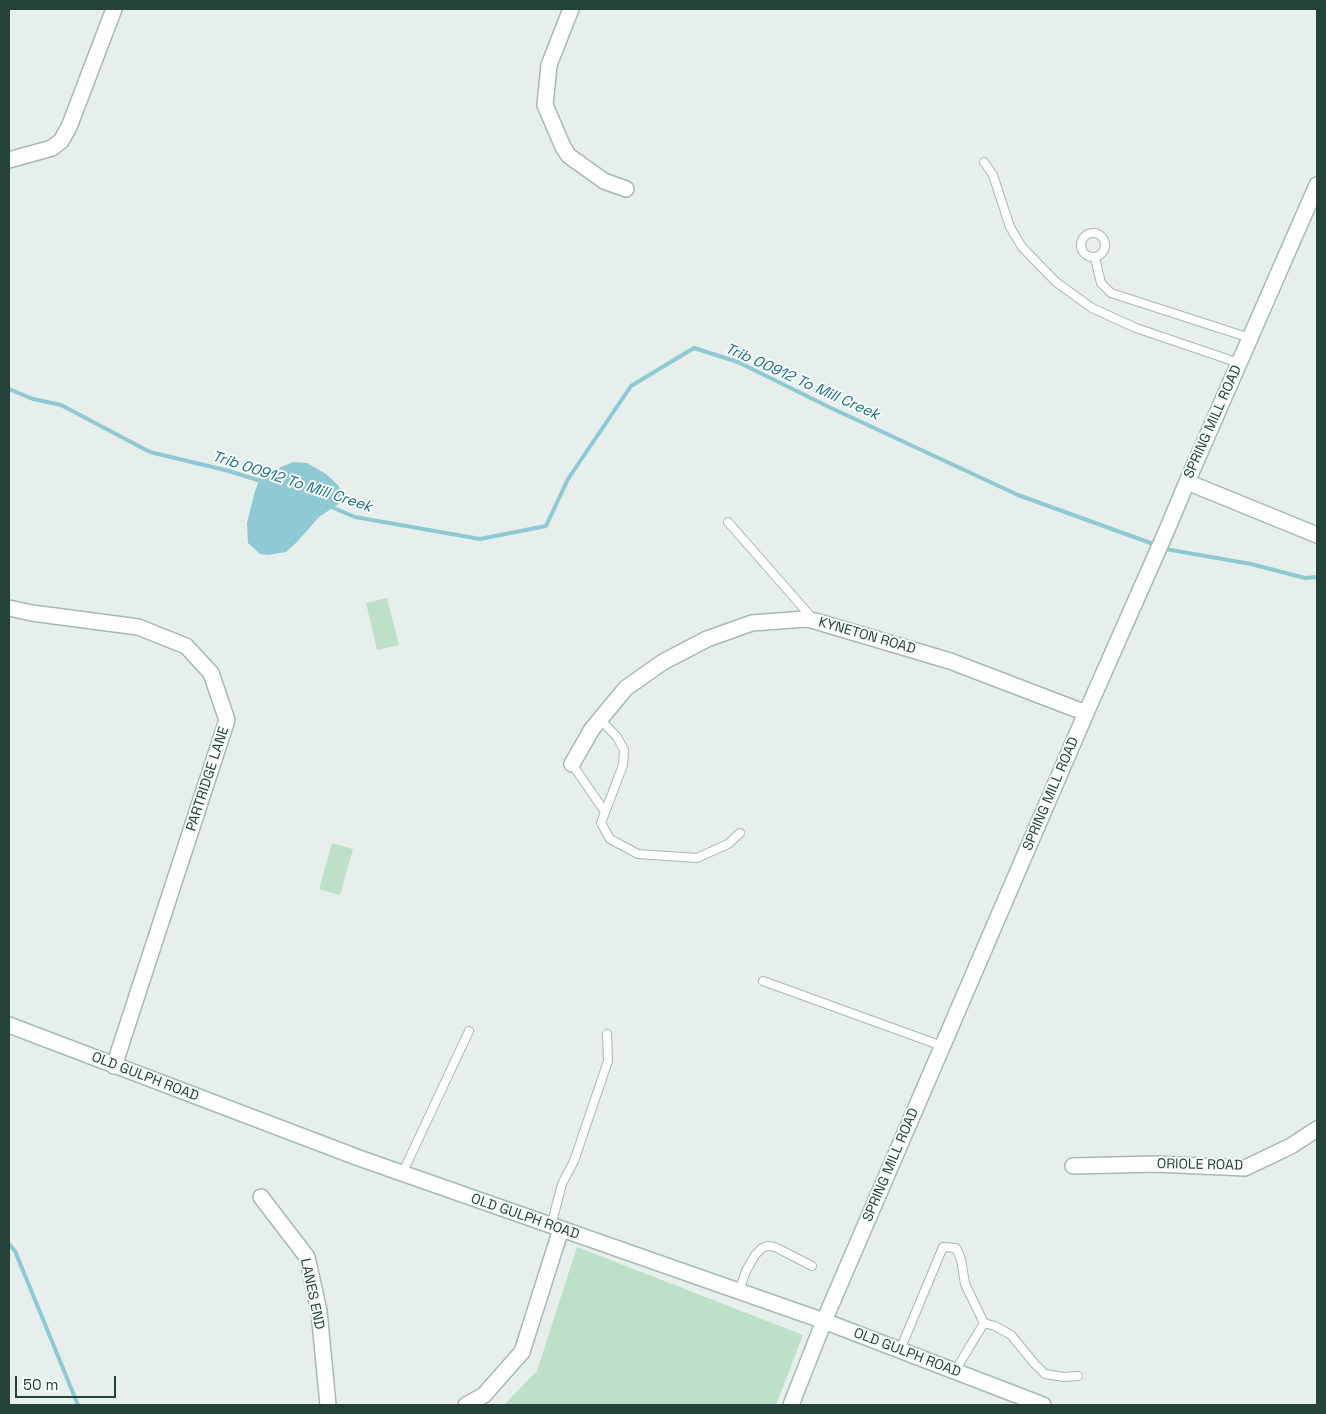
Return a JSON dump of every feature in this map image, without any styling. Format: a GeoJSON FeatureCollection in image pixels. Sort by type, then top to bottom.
{"type":"FeatureCollection","features":[{"type":"Feature","properties":{"kind":"street"},"geometry":{"type":"LineString","coordinates":[[9,160],[52,148],[61,141],[69,127],[114,9]]}},
{"type":"Feature","properties":{"kind":"street"},"geometry":{"type":"LineString","coordinates":[[571,9],[549,66],[545,105],[563,147],[569,156],[604,181],[626,189]]}},
{"type":"Feature","properties":{"kind":"street","name":"SPRING MILL ROAD"},"geometry":{"type":"LineString","coordinates":[[791,1405],[824,1321],[942,1046],[1317,184]]}},
{"type":"Feature","properties":{"kind":"street"},"geometry":{"type":"LineString","coordinates":[[1187,482],[1317,535]]}},
{"type":"Feature","properties":{"kind":"street","name":"PARTRIDGE LANE"},"geometry":{"type":"LineString","coordinates":[[9,608],[32,613],[138,627],[186,646],[211,673],[227,720],[114,1066]]}},
{"type":"Feature","properties":{"kind":"street","name":"KYNETON ROAD"},"geometry":{"type":"LineString","coordinates":[[572,764],[592,729],[626,688],[663,662],[708,639],[752,623],[806,619],[814,621],[950,661],[1086,713]]}},
{"type":"Feature","properties":{"kind":"street","name":"OLD GULPH ROAD"},"geometry":{"type":"LineString","coordinates":[[9,1025],[402,1174],[824,1321],[1043,1405]]}},
{"type":"Feature","properties":{"kind":"street","name":"ORIOLE ROAD"},"geometry":{"type":"LineString","coordinates":[[1073,1166],[1156,1164],[1245,1168],[1291,1146],[1317,1129]]}},
{"type":"Feature","properties":{"kind":"street","name":"LANES END"},"geometry":{"type":"LineString","coordinates":[[261,1197],[307,1257],[319,1310],[328,1405]]}},
{"type":"Feature","properties":{"kind":"street"},"geometry":{"type":"LineString","coordinates":[[466,1405],[484,1395],[522,1352],[556,1228]]}},
{"type":"Feature","properties":{"kind":"lane"},"geometry":{"type":"LineString","coordinates":[[984,162],[992,175],[1010,227],[1022,247],[1056,282],[1092,308],[1136,328],[1239,363]]}},
{"type":"Feature","properties":{"kind":"lane"},"geometry":{"type":"LineString","coordinates":[[1095,258],[1101,283],[1111,293],[1250,338]]}},
{"type":"Feature","properties":{"kind":"lane"},"geometry":{"type":"LineString","coordinates":[[728,522],[814,621]]}},
{"type":"Feature","properties":{"kind":"lane"},"geometry":{"type":"LineString","coordinates":[[600,719],[617,737],[624,750],[623,765],[601,823],[610,839],[638,854],[697,858],[728,844],[740,833]]}},
{"type":"Feature","properties":{"kind":"lane"},"geometry":{"type":"LineString","coordinates":[[572,764],[605,812]]}},
{"type":"Feature","properties":{"kind":"lane"},"geometry":{"type":"LineString","coordinates":[[762,981],[942,1046]]}},
{"type":"Feature","properties":{"kind":"lane"},"geometry":{"type":"LineString","coordinates":[[402,1174],[469,1031]]}},
{"type":"Feature","properties":{"kind":"lane"},"geometry":{"type":"LineString","coordinates":[[556,1228],[562,1184],[574,1161],[608,1061],[607,1034]]}},
{"type":"Feature","properties":{"kind":"lane"},"geometry":{"type":"LineString","coordinates":[[739,1291],[746,1271],[755,1255],[762,1248],[768,1246],[775,1247],[812,1266]]}},
{"type":"Feature","properties":{"kind":"lane"},"geometry":{"type":"LineString","coordinates":[[900,1350],[943,1247],[956,1248],[961,1259],[965,1284],[984,1323],[995,1326],[1011,1335],[1034,1364],[1045,1374],[1064,1377],[1078,1376]]}},
{"type":"Feature","properties":{"kind":"lane"},"geometry":{"type":"LineString","coordinates":[[955,1371],[984,1323]]}},
{"type":"Feature","properties":{"kind":"green space"},"geometry":{"type":"Polygon","coordinates":[[[387,598],[399,645],[377,650],[366,603],[387,598]]]}},
{"type":"Feature","properties":{"kind":"green space"},"geometry":{"type":"Polygon","coordinates":[[[332,843],[353,849],[340,895],[319,889],[332,843]]]}},
{"type":"Feature","properties":{"kind":"green space"},"geometry":{"type":"Polygon","coordinates":[[[577,1247],[803,1335],[776,1405],[504,1405],[537,1371],[577,1247]]]}},
{"type":"Feature","properties":{"kind":"water"},"geometry":{"type":"Polygon","coordinates":[[[293,462],[307,463],[326,474],[338,485],[344,498],[340,503],[319,517],[286,552],[268,555],[260,554],[248,543],[247,523],[255,491],[261,476],[271,475],[281,467],[293,462]]]}},
{"type":"Feature","properties":{"kind":"waterway","name":"Trib 00912 To Mill Creek"},"geometry":{"type":"LineString","coordinates":[[329,506],[355,517],[480,539],[546,526],[568,479],[631,386],[694,348],[738,362],[829,407],[1018,495],[1156,545]]}},
{"type":"Feature","properties":{"kind":"waterway","name":"Trib 00912 To Mill Creek"},"geometry":{"type":"LineString","coordinates":[[9,389],[33,399],[61,405],[150,452],[229,471],[264,482]]}},
{"type":"Feature","properties":{"kind":"waterway","name":"Trib 00912 To Mill Creek"},"geometry":{"type":"LineString","coordinates":[[1163,548],[1251,564],[1305,578],[1317,577]]}},
{"type":"Feature","properties":{"kind":"waterway"},"geometry":{"type":"LineString","coordinates":[[9,1244],[15,1251],[78,1405]]}}]}
